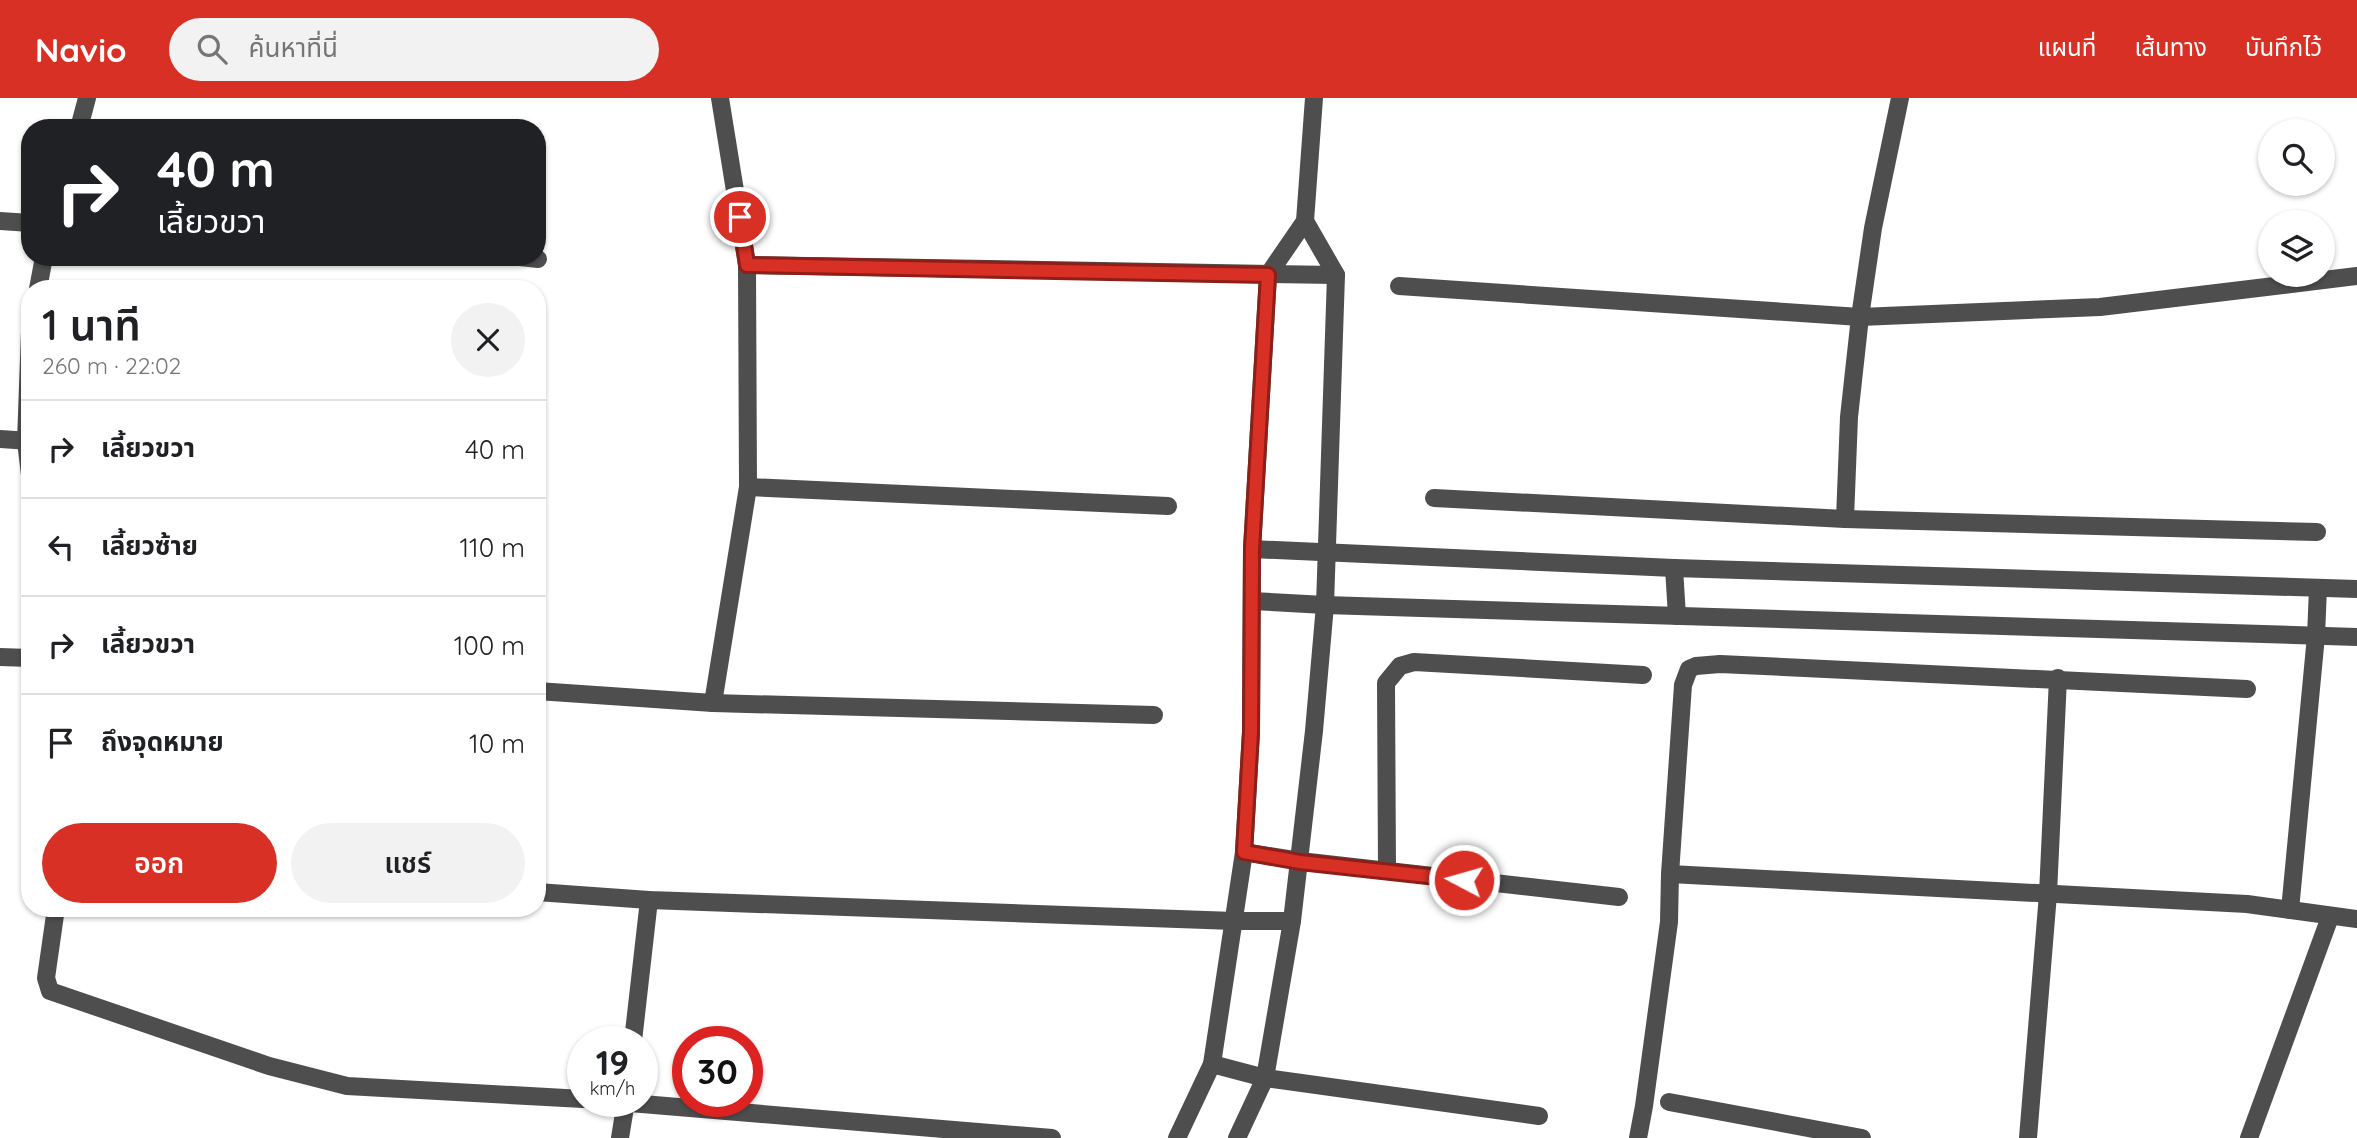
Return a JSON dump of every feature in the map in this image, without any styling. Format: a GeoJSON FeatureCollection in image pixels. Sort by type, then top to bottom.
{"type":"FeatureCollection","features":[{"type":"Feature","properties":{"kind":"street"},"geometry":{"type":"LineString","coordinates":[[81,119],[87,98]]}},
{"type":"Feature","properties":{"kind":"street"},"geometry":{"type":"LineString","coordinates":[[713,703],[748,487],[747,265],[720,98]]}},
{"type":"Feature","properties":{"kind":"street"},"geometry":{"type":"LineString","coordinates":[[1177,1138],[1212,1064],[1244,852],[1251,732],[1252,549],[1268,275],[1305,221],[1314,98]]}},
{"type":"Feature","properties":{"kind":"street"},"geometry":{"type":"LineString","coordinates":[[1845,519],[1849,417],[1860,317],[1867,284],[1873,228],[1900,98]]}},
{"type":"Feature","properties":{"kind":"street"},"geometry":{"type":"LineString","coordinates":[[0,221],[21,222]]}},
{"type":"Feature","properties":{"kind":"street"},"geometry":{"type":"LineString","coordinates":[[1237,1138],[1265,1078],[1292,922],[1325,605],[1336,275],[1305,221]]}},
{"type":"Feature","properties":{"kind":"street"},"geometry":{"type":"LineString","coordinates":[[747,265],[1336,275]]}},
{"type":"Feature","properties":{"kind":"street"},"geometry":{"type":"LineString","coordinates":[[1399,286],[1860,317],[2099,307],[2357,276]]}},
{"type":"Feature","properties":{"kind":"street"},"geometry":{"type":"LineString","coordinates":[[0,439],[21,440]]}},
{"type":"Feature","properties":{"kind":"street"},"geometry":{"type":"LineString","coordinates":[[748,487],[1168,506]]}},
{"type":"Feature","properties":{"kind":"street"},"geometry":{"type":"LineString","coordinates":[[1434,498],[1845,519],[2317,532]]}},
{"type":"Feature","properties":{"kind":"street"},"geometry":{"type":"LineString","coordinates":[[1252,549],[1674,568],[2357,589]]}},
{"type":"Feature","properties":{"kind":"street"},"geometry":{"type":"LineString","coordinates":[[1674,568],[1677,616]]}},
{"type":"Feature","properties":{"kind":"street"},"geometry":{"type":"LineString","coordinates":[[2290,910],[2316,636],[2318,588]]}},
{"type":"Feature","properties":{"kind":"street"},"geometry":{"type":"LineString","coordinates":[[1252,601],[2357,637]]}},
{"type":"Feature","properties":{"kind":"street"},"geometry":{"type":"LineString","coordinates":[[0,657],[21,658]]}},
{"type":"Feature","properties":{"kind":"street"},"geometry":{"type":"LineString","coordinates":[[1387,871],[1386,683],[1400,666],[1413,662],[1643,675]]}},
{"type":"Feature","properties":{"kind":"street"},"geometry":{"type":"LineString","coordinates":[[1638,1138],[1669,922],[1683,685],[1689,669],[1720,664],[2247,688]]}},
{"type":"Feature","properties":{"kind":"street"},"geometry":{"type":"LineString","coordinates":[[2028,1138],[2048,894],[2058,678]]}},
{"type":"Feature","properties":{"kind":"street"},"geometry":{"type":"LineString","coordinates":[[546,692],[713,703],[1154,715]]}},
{"type":"Feature","properties":{"kind":"street"},"geometry":{"type":"LineString","coordinates":[[1244,852],[1300,862],[1619,897]]}},
{"type":"Feature","properties":{"kind":"street"},"geometry":{"type":"LineString","coordinates":[[1670,874],[2247,904],[2357,919]]}},
{"type":"Feature","properties":{"kind":"street"},"geometry":{"type":"LineString","coordinates":[[546,893],[649,900],[1292,922]]}},
{"type":"Feature","properties":{"kind":"street"},"geometry":{"type":"LineString","coordinates":[[635,1026],[649,900]]}},
{"type":"Feature","properties":{"kind":"street"},"geometry":{"type":"LineString","coordinates":[[2249,1138],[2330,916]]}},
{"type":"Feature","properties":{"kind":"street"},"geometry":{"type":"LineString","coordinates":[[55,917],[46,978],[50,991],[269,1066],[346,1086],[567,1099]]}},
{"type":"Feature","properties":{"kind":"street"},"geometry":{"type":"LineString","coordinates":[[1212,1064],[1265,1078],[1539,1116]]}},
{"type":"Feature","properties":{"kind":"street"},"geometry":{"type":"LineString","coordinates":[[1669,1102],[1862,1138]]}},
{"type":"Feature","properties":{"kind":"street"},"geometry":{"type":"LineString","coordinates":[[658,1104],[1052,1138]]}},
{"type":"Feature","properties":{"kind":"street"},"geometry":{"type":"LineString","coordinates":[[620,1138],[623,1117]]}},
{"type":"Feature","properties":{"kind":"route"},"geometry":{"type":"LineString","coordinates":[[740,217],[747,265],[1268,275],[1252,549],[1251,732],[1244,852],[1300,862],[1464,880]]}}]}
